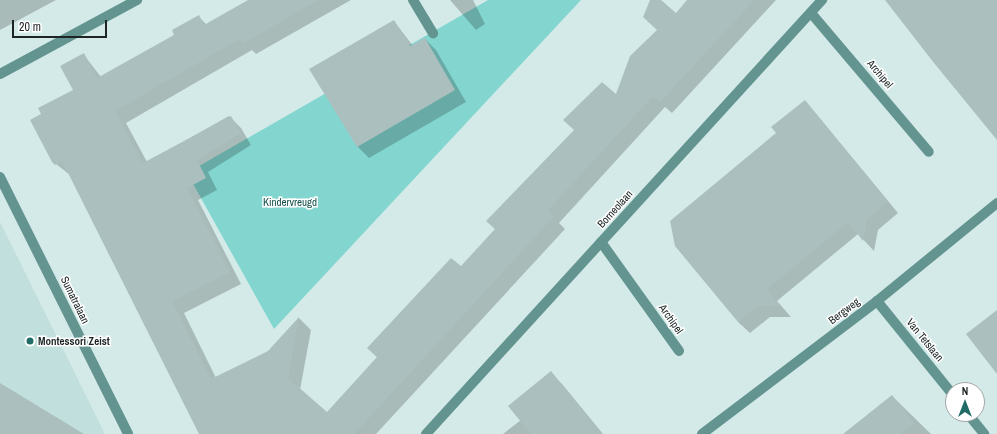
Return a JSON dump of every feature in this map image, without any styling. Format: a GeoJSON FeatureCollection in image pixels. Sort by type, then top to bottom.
{"type":"FeatureCollection","features":[{"type":"Feature","properties":{"kind":"street"},"geometry":{"type":"LineString","coordinates":[[0,74],[137,0]]}},
{"type":"Feature","properties":{"kind":"street"},"geometry":{"type":"LineString","coordinates":[[413,0],[433,33]]}},
{"type":"Feature","properties":{"kind":"street","name":"Borneolaan"},"geometry":{"type":"LineString","coordinates":[[426,434],[822,0]]}},
{"type":"Feature","properties":{"kind":"street","name":"Archipel"},"geometry":{"type":"LineString","coordinates":[[811,13],[929,152]]}},
{"type":"Feature","properties":{"kind":"street","name":"Sumatralaan"},"geometry":{"type":"LineString","coordinates":[[0,177],[128,434]]}},
{"type":"Feature","properties":{"kind":"street","name":"Bergweg"},"geometry":{"type":"LineString","coordinates":[[702,434],[877,300],[997,203]]}},
{"type":"Feature","properties":{"kind":"street","name":"Archipel"},"geometry":{"type":"LineString","coordinates":[[601,242],[679,351]]}},
{"type":"Feature","properties":{"kind":"street","name":"Van Tetslaan"},"geometry":{"type":"LineString","coordinates":[[877,300],[945,385]]}},
{"type":"Feature","properties":{"kind":"street"},"geometry":{"type":"LineString","coordinates":[[974,422],[984,434]]}},
{"type":"Feature","properties":{"kind":"shaded area","name":"Montessori Zeist"},"geometry":{"type":"Polygon","coordinates":[[[0,222],[13,248],[105,434],[0,434],[0,222]]]}},
{"type":"Feature","properties":{"kind":"green space","name":"Kindervreugd"},"geometry":{"type":"Polygon","coordinates":[[[488,0],[581,0],[274,329],[187,173],[488,0]]]}},
{"type":"Feature","properties":{"kind":"building"},"geometry":{"type":"Polygon","coordinates":[[[248,0],[318,0],[244,43],[241,38],[115,111],[143,163],[231,116],[241,133],[197,160],[206,178],[187,188],[230,272],[172,301],[211,379],[268,351],[299,317],[288,378],[327,412],[377,357],[367,348],[451,258],[461,266],[495,229],[486,221],[574,130],[563,120],[602,82],[616,94],[630,56],[657,30],[643,17],[650,0],[661,0],[676,13],[687,0],[754,0],[660,102],[653,96],[582,173],[548,210],[554,216],[354,434],[199,434],[62,161],[55,165],[52,162],[30,120],[41,114],[38,108],[73,90],[60,66],[84,53],[97,78],[174,35],[172,30],[199,15],[204,25],[248,0]]]}},
{"type":"Feature","properties":{"kind":"building"},"geometry":{"type":"Polygon","coordinates":[[[885,0],[997,0],[997,140],[934,63],[885,0]]]}},
{"type":"Feature","properties":{"kind":"building"},"geometry":{"type":"Polygon","coordinates":[[[394,20],[410,46],[425,38],[455,90],[357,147],[309,69],[394,20]]]}},
{"type":"Feature","properties":{"kind":"building"},"geometry":{"type":"Polygon","coordinates":[[[805,100],[888,201],[867,219],[863,241],[848,222],[767,289],[780,306],[758,306],[738,322],[675,246],[670,221],[776,133],[771,127],[805,100]]]}},
{"type":"Feature","properties":{"kind":"building"},"geometry":{"type":"Polygon","coordinates":[[[997,310],[997,374],[966,334],[997,310]]]}},
{"type":"Feature","properties":{"kind":"building"},"geometry":{"type":"Polygon","coordinates":[[[551,371],[602,434],[531,434],[508,406],[551,371]]]}},
{"type":"Feature","properties":{"kind":"building"},"geometry":{"type":"Polygon","coordinates":[[[0,383],[84,434],[0,434],[0,383]]]}},
{"type":"Feature","properties":{"kind":"building"},"geometry":{"type":"Polygon","coordinates":[[[892,395],[914,423],[900,434],[843,434],[892,395]]]}},
{"type":"Feature","properties":{"kind":"place","name":"Montessori Zeist"},"geometry":{"type":"Point","coordinates":[30,341]}}]}
